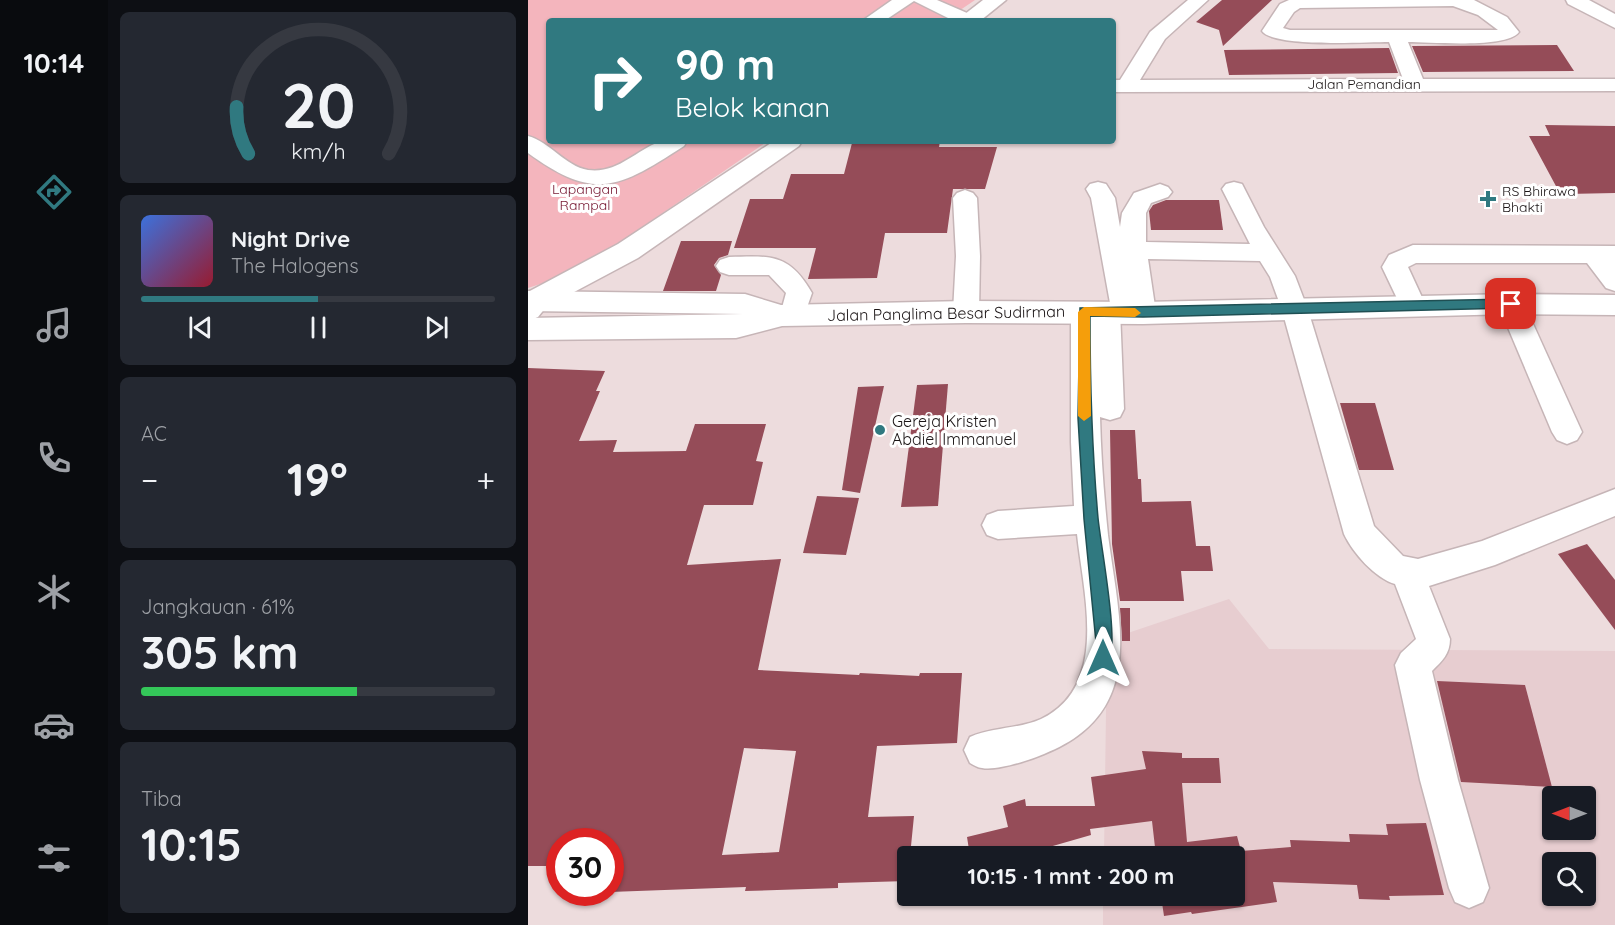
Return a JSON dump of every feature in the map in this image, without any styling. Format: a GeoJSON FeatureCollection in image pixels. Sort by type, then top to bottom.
{"type":"FeatureCollection","features":[{"type":"Feature","properties":{"kind":"main road"},"geometry":{"type":"LineString","coordinates":[[970,18],[996,0]]}},
{"type":"Feature","properties":{"kind":"main road"},"geometry":{"type":"LineString","coordinates":[[531,304],[628,251],[786,144]]}},
{"type":"Feature","properties":{"kind":"main road","name":"Jalan Panglima Besar Sudirman"},"geometry":{"type":"LineString","coordinates":[[531,304],[745,304],[787,315]]}},
{"type":"Feature","properties":{"kind":"main road","name":"Jalan Panglima Besar Sudirman"},"geometry":{"type":"LineString","coordinates":[[528,329],[736,327],[787,315],[1295,310],[1511,304],[1615,305]]}},
{"type":"Feature","properties":{"kind":"street"},"geometry":{"type":"LineString","coordinates":[[876,18],[905,0]]}},
{"type":"Feature","properties":{"kind":"street"},"geometry":{"type":"LineString","coordinates":[[922,0],[960,18]]}},
{"type":"Feature","properties":{"kind":"street"},"geometry":{"type":"LineString","coordinates":[[1120,85],[1157,36],[1199,0]]}},
{"type":"Feature","properties":{"kind":"street"},"geometry":{"type":"LineString","coordinates":[[1453,0],[1475,6],[1504,23],[1509,32],[1499,36],[1396,36],[1289,36],[1275,34],[1272,31],[1287,8],[1297,3],[1453,0]]}},
{"type":"Feature","properties":{"kind":"street"},"geometry":{"type":"LineString","coordinates":[[1575,0],[1615,22]]}},
{"type":"Feature","properties":{"kind":"street"},"geometry":{"type":"LineString","coordinates":[[1396,36],[1415,84]]}},
{"type":"Feature","properties":{"kind":"street","name":"Jalan Pemandian"},"geometry":{"type":"LineString","coordinates":[[1120,85],[1615,85]]}},
{"type":"Feature","properties":{"kind":"street"},"geometry":{"type":"LineString","coordinates":[[528,143],[573,172],[583,176],[606,177],[636,166],[671,144]]}},
{"type":"Feature","properties":{"kind":"street"},"geometry":{"type":"LineString","coordinates":[[1098,189],[1103,198],[1115,312],[1110,409]]}},
{"type":"Feature","properties":{"kind":"street"},"geometry":{"type":"LineString","coordinates":[[1234,189],[1251,228],[1282,276],[1295,310],[1360,534],[1394,569],[1408,574],[1418,574],[1484,555],[1615,502]]}},
{"type":"Feature","properties":{"kind":"street"},"geometry":{"type":"LineString","coordinates":[[983,750],[1016,745],[1040,738],[1065,726],[1086,704],[1098,682],[1103,658],[1103,626],[1091,519],[1084,418],[1115,312],[1138,291],[1136,250],[1132,230],[1134,213],[1142,198],[1160,192]]}},
{"type":"Feature","properties":{"kind":"street"},"geometry":{"type":"LineString","coordinates":[[965,198],[968,256],[966,312]]}},
{"type":"Feature","properties":{"kind":"street"},"geometry":{"type":"LineString","coordinates":[[1136,250],[1266,253]]}},
{"type":"Feature","properties":{"kind":"street"},"geometry":{"type":"LineString","coordinates":[[1413,306],[1395,267],[1398,261],[1413,254],[1605,255],[1615,282]]}},
{"type":"Feature","properties":{"kind":"street"},"geometry":{"type":"LineString","coordinates":[[729,266],[774,267],[783,270],[799,293],[787,315]]}},
{"type":"Feature","properties":{"kind":"street"},"geometry":{"type":"LineString","coordinates":[[1511,304],[1567,432]]}},
{"type":"Feature","properties":{"kind":"street"},"geometry":{"type":"LineString","coordinates":[[998,525],[1091,519]]}},
{"type":"Feature","properties":{"kind":"street"},"geometry":{"type":"LineString","coordinates":[[1408,574],[1433,639],[1433,647],[1413,665],[1439,780],[1469,888]]}},
{"type":"Feature","properties":{"kind":"shaded area"},"geometry":{"type":"Polygon","coordinates":[[[1229,599],[1269,649],[1615,651],[1615,925],[1103,925],[1103,906],[1245,906],[1245,846],[1104,846],[1107,640],[1229,599]]]}},
{"type":"Feature","properties":{"kind":"green space","name":"Lapangan Rampal"},"geometry":{"type":"Polygon","coordinates":[[[528,0],[975,0],[948,18],[546,18],[546,144],[764,144],[591,262],[559,278],[528,288],[528,0]]]}},
{"type":"Feature","properties":{"kind":"building"},"geometry":{"type":"Polygon","coordinates":[[[1222,0],[1272,0],[1223,46],[1219,30],[1196,22],[1222,0]]]}},
{"type":"Feature","properties":{"kind":"building"},"geometry":{"type":"Polygon","coordinates":[[[1557,45],[1574,71],[1423,72],[1412,46],[1557,45]]]}},
{"type":"Feature","properties":{"kind":"building"},"geometry":{"type":"Polygon","coordinates":[[[1389,48],[1398,73],[1229,75],[1224,50],[1389,48]]]}},
{"type":"Feature","properties":{"kind":"building"},"geometry":{"type":"Polygon","coordinates":[[[1545,125],[1615,126],[1615,193],[1567,194],[1564,188],[1557,188],[1529,136],[1550,136],[1545,125]]]}},
{"type":"Feature","properties":{"kind":"building"},"geometry":{"type":"Polygon","coordinates":[[[852,144],[940,144],[939,147],[997,147],[985,189],[953,189],[947,233],[885,233],[877,278],[808,279],[816,248],[734,248],[750,199],[783,199],[791,174],[844,174],[852,144]]]}},
{"type":"Feature","properties":{"kind":"building"},"geometry":{"type":"Polygon","coordinates":[[[1166,200],[1219,200],[1223,230],[1151,230],[1149,211],[1153,205],[1166,200]]]}},
{"type":"Feature","properties":{"kind":"building"},"geometry":{"type":"Polygon","coordinates":[[[681,241],[732,241],[728,255],[719,258],[714,265],[721,275],[716,291],[663,291],[681,241]]]}},
{"type":"Feature","properties":{"kind":"building"},"geometry":{"type":"Polygon","coordinates":[[[528,368],[605,371],[596,391],[600,391],[579,441],[617,440],[613,452],[686,451],[695,424],[766,424],[756,461],[763,462],[753,505],[704,505],[687,565],[781,559],[758,670],[919,676],[920,673],[962,673],[957,743],[877,746],[868,817],[914,816],[911,846],[897,846],[897,881],[838,883],[838,888],[745,891],[746,887],[624,891],[624,828],[546,828],[546,866],[528,866],[528,368]],[[744,748],[722,855],[779,852],[796,751],[744,748]]]}},
{"type":"Feature","properties":{"kind":"building"},"geometry":{"type":"Polygon","coordinates":[[[948,384],[938,506],[901,507],[917,385],[948,384]]]}},
{"type":"Feature","properties":{"kind":"building"},"geometry":{"type":"Polygon","coordinates":[[[884,386],[860,493],[842,490],[858,387],[884,386]]]}},
{"type":"Feature","properties":{"kind":"building"},"geometry":{"type":"Polygon","coordinates":[[[1340,403],[1375,403],[1394,470],[1359,470],[1340,403]]]}},
{"type":"Feature","properties":{"kind":"building"},"geometry":{"type":"Polygon","coordinates":[[[1110,430],[1135,430],[1142,502],[1191,501],[1196,546],[1210,546],[1213,571],[1181,571],[1184,601],[1120,601],[1112,544],[1110,430]]]}},
{"type":"Feature","properties":{"kind":"building"},"geometry":{"type":"Polygon","coordinates":[[[817,496],[859,498],[846,555],[803,553],[817,496]]]}},
{"type":"Feature","properties":{"kind":"building"},"geometry":{"type":"Polygon","coordinates":[[[1587,544],[1615,580],[1615,630],[1558,554],[1587,544]]]}},
{"type":"Feature","properties":{"kind":"building"},"geometry":{"type":"Polygon","coordinates":[[[1120,608],[1130,608],[1130,641],[1122,641],[1120,608]]]}},
{"type":"Feature","properties":{"kind":"building"},"geometry":{"type":"Polygon","coordinates":[[[1437,681],[1525,685],[1552,786],[1461,782],[1437,681]]]}},
{"type":"Feature","properties":{"kind":"building"},"geometry":{"type":"Polygon","coordinates":[[[1142,751],[1182,753],[1182,758],[1219,758],[1221,783],[1182,783],[1187,842],[1237,836],[1240,846],[1155,846],[1152,821],[1090,829],[1091,835],[1053,846],[968,846],[967,837],[1008,827],[1003,806],[1025,799],[1026,806],[1095,806],[1091,777],[1146,769],[1142,751]]]}},
{"type":"Feature","properties":{"kind":"building"},"geometry":{"type":"Polygon","coordinates":[[[1426,823],[1444,895],[1389,896],[1390,900],[1359,899],[1357,885],[1273,882],[1277,902],[1192,914],[1191,912],[1164,916],[1162,906],[1245,906],[1245,851],[1291,847],[1290,840],[1350,842],[1349,834],[1388,835],[1386,824],[1426,823]]]}},
{"type":"Feature","properties":{"kind":"slow traffic"},"geometry":{"type":"LineString","coordinates":[[1084,416],[1084,312],[1135,313]]}},
{"type":"Feature","properties":{"kind":"place","name":"RS Bhirawa Bhakti"},"geometry":{"type":"Point","coordinates":[1488,199]}},
{"type":"Feature","properties":{"kind":"place","name":"Gereja Kristen Abdiel Immanuel"},"geometry":{"type":"Point","coordinates":[880,430]}},
{"type":"Feature","properties":{"kind":"route"},"geometry":{"type":"LineString","coordinates":[[1103,658],[1103,626],[1091,519],[1084,418],[1084,312],[1143,313],[1511,304]]}}]}
